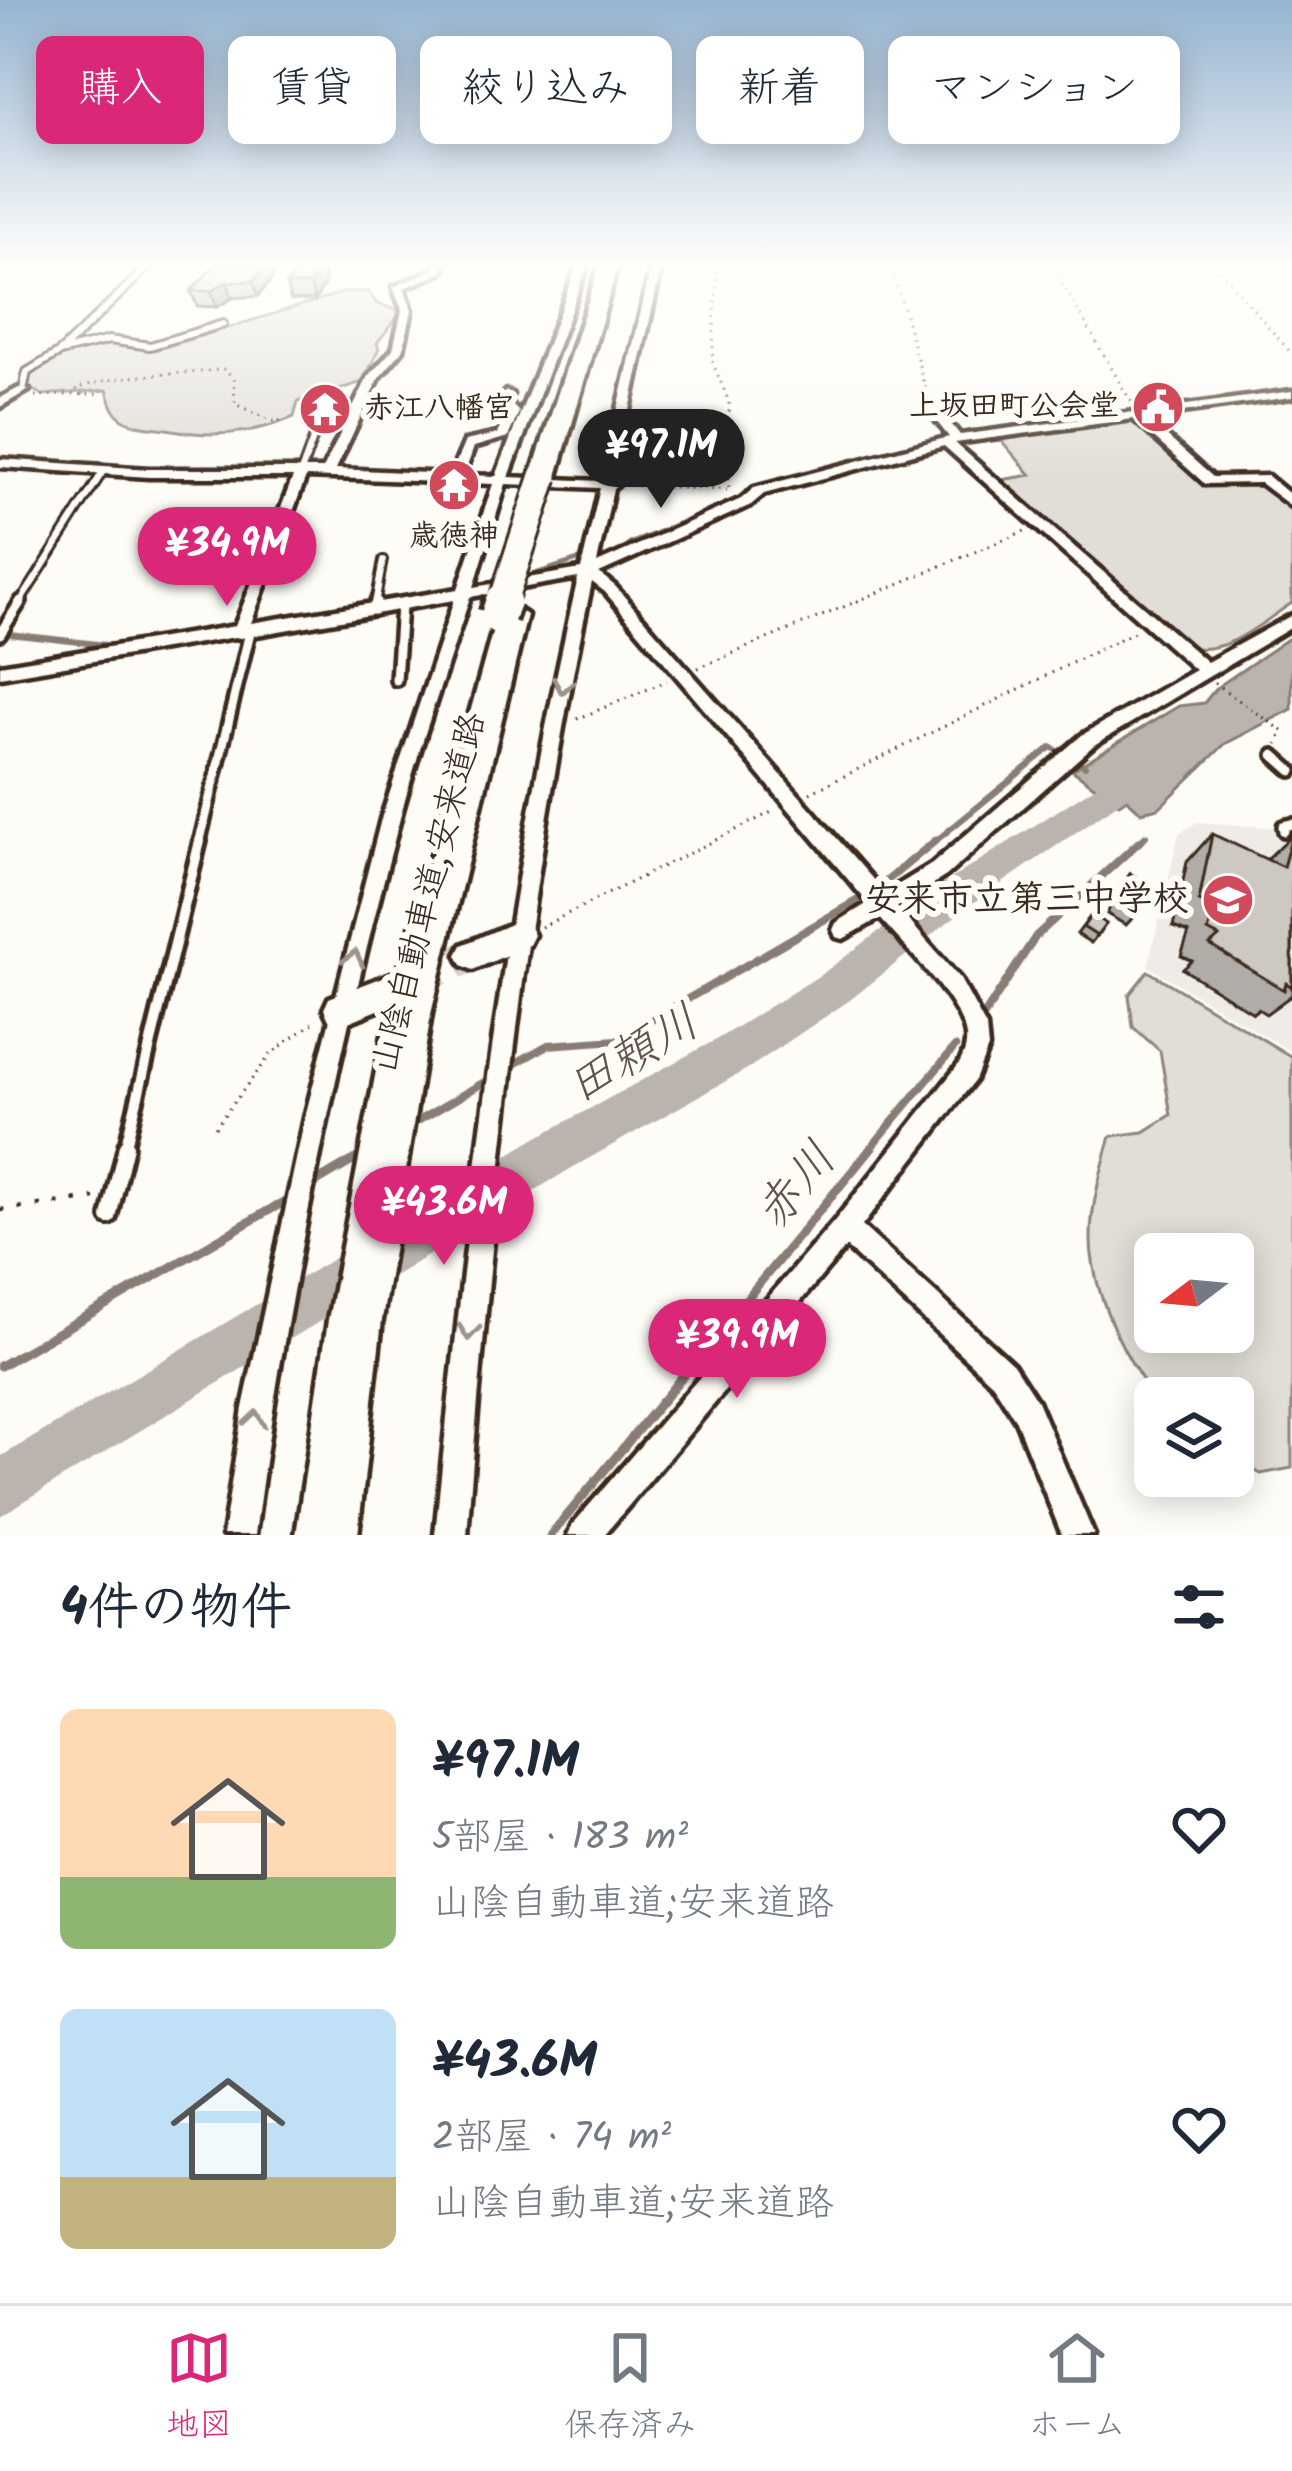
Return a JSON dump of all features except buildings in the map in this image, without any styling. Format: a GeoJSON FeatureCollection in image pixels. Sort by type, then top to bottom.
{"type":"FeatureCollection","features":[{"type":"Feature","properties":{"kind":"highway","name":"山陰自動車道;安来道路"},"geometry":{"type":"LineString","coordinates":[[310,1535],[339,1320],[399,1006],[505,616],[590,336]]}},
{"type":"Feature","properties":{"kind":"highway","name":"山陰自動車道;安来道路"},"geometry":{"type":"LineString","coordinates":[[327,1535],[399,1006]]}},
{"type":"Feature","properties":{"kind":"street"},"geometry":{"type":"LineString","coordinates":[[328,473],[374,377],[398,350],[399,336]]}},
{"type":"Feature","properties":{"kind":"street"},"geometry":{"type":"LineString","coordinates":[[239,1535],[257,1408],[340,1009],[390,820],[519,412],[551,336]]}},
{"type":"Feature","properties":{"kind":"street"},"geometry":{"type":"LineString","coordinates":[[451,1535],[473,1286],[518,935],[556,723],[645,336]]}},
{"type":"Feature","properties":{"kind":"street"},"geometry":{"type":"LineString","coordinates":[[0,403],[23,390]]}},
{"type":"Feature","properties":{"kind":"street"},"geometry":{"type":"LineString","coordinates":[[506,394],[501,401],[519,412]]}},
{"type":"Feature","properties":{"kind":"street"},"geometry":{"type":"LineString","coordinates":[[0,671],[589,572],[746,502],[759,491],[951,441],[1292,394]]}},
{"type":"Feature","properties":{"kind":"street"},"geometry":{"type":"LineString","coordinates":[[931,406],[951,441],[1206,674]]}},
{"type":"Feature","properties":{"kind":"street"},"geometry":{"type":"LineString","coordinates":[[456,478],[469,444],[502,437],[519,412]]}},
{"type":"Feature","properties":{"kind":"street"},"geometry":{"type":"LineString","coordinates":[[1138,417],[1210,481],[1264,479],[1292,503]]}},
{"type":"Feature","properties":{"kind":"street"},"geometry":{"type":"LineString","coordinates":[[0,463],[611,485]]}},
{"type":"Feature","properties":{"kind":"street"},"geometry":{"type":"LineString","coordinates":[[244,630],[301,472]]}},
{"type":"Feature","properties":{"kind":"street"},"geometry":{"type":"LineString","coordinates":[[584,1535],[845,1228],[979,1052],[976,1027],[944,977],[610,589],[589,572]]}},
{"type":"Feature","properties":{"kind":"street"},"geometry":{"type":"LineString","coordinates":[[843,930],[939,870],[1088,740],[1292,620]]}},
{"type":"Feature","properties":{"kind":"street"},"geometry":{"type":"LineString","coordinates":[[472,955],[518,935]]}},
{"type":"Feature","properties":{"kind":"street"},"geometry":{"type":"LineString","coordinates":[[340,1009],[399,1006]]}},
{"type":"Feature","properties":{"kind":"street"},"geometry":{"type":"LineString","coordinates":[[845,1228],[1003,1374],[1027,1411],[1078,1535]]}},
{"type":"Feature","properties":{"kind":"lane"},"geometry":{"type":"LineString","coordinates":[[23,390],[27,372],[77,336]]}},
{"type":"Feature","properties":{"kind":"lane"},"geometry":{"type":"LineString","coordinates":[[60,352],[110,340],[150,346],[186,336]]}},
{"type":"Feature","properties":{"kind":"lane"},"geometry":{"type":"LineString","coordinates":[[301,472],[320,420]]}},
{"type":"Feature","properties":{"kind":"lane"},"geometry":{"type":"LineString","coordinates":[[1,632],[104,470]]}},
{"type":"Feature","properties":{"kind":"lane"},"geometry":{"type":"LineString","coordinates":[[374,606],[383,560]]}},
{"type":"Feature","properties":{"kind":"lane"},"geometry":{"type":"LineString","coordinates":[[395,680],[401,606]]}},
{"type":"Feature","properties":{"kind":"lane"},"geometry":{"type":"LineString","coordinates":[[109,1217],[244,630]]}},
{"type":"Feature","properties":{"kind":"lane"},"geometry":{"type":"LineString","coordinates":[[1274,755],[1292,771]]}},
{"type":"Feature","properties":{"kind":"path"},"geometry":{"type":"LineString","coordinates":[[714,336],[712,361],[729,401],[729,490]]}},
{"type":"Feature","properties":{"kind":"path"},"geometry":{"type":"LineString","coordinates":[[912,336],[931,406]]}},
{"type":"Feature","properties":{"kind":"path"},"geometry":{"type":"LineString","coordinates":[[1092,336],[1138,417]]}},
{"type":"Feature","properties":{"kind":"path"},"geometry":{"type":"LineString","coordinates":[[83,395],[76,389],[110,376],[182,376],[224,369],[234,378],[235,404],[277,423],[283,418]]}},
{"type":"Feature","properties":{"kind":"path"},"geometry":{"type":"LineString","coordinates":[[23,390],[45,398],[97,394]]}},
{"type":"Feature","properties":{"kind":"path"},"geometry":{"type":"LineString","coordinates":[[611,485],[759,491]]}},
{"type":"Feature","properties":{"kind":"path"},"geometry":{"type":"LineString","coordinates":[[556,723],[572,721],[1040,525]]}},
{"type":"Feature","properties":{"kind":"path"},"geometry":{"type":"LineString","coordinates":[[797,800],[1130,633],[1153,626]]}},
{"type":"Feature","properties":{"kind":"path"},"geometry":{"type":"LineString","coordinates":[[1206,674],[1280,729]]}},
{"type":"Feature","properties":{"kind":"path"},"geometry":{"type":"LineString","coordinates":[[518,935],[776,810]]}},
{"type":"Feature","properties":{"kind":"path"},"geometry":{"type":"LineString","coordinates":[[215,1127],[253,1072],[286,1039],[340,1009]]}},
{"type":"Feature","properties":{"kind":"path"},"geometry":{"type":"LineString","coordinates":[[0,1210],[114,1196]]}},
{"type":"Feature","properties":{"kind":"shaded area"},"geometry":{"type":"Polygon","coordinates":[[[202,336],[383,336],[363,382],[298,402],[294,417],[234,433],[130,423],[118,415],[107,390],[43,395],[28,388],[31,371],[53,356],[105,343],[155,350],[202,336]]]}},
{"type":"Feature","properties":{"kind":"shaded area"},"geometry":{"type":"Polygon","coordinates":[[[1139,421],[1209,483],[1257,481],[1292,507],[1292,603],[1217,647],[1189,647],[995,481],[1031,475],[999,438],[1139,421]]]}},
{"type":"Feature","properties":{"kind":"shaded area"},"geometry":{"type":"Polygon","coordinates":[[[1292,636],[1292,709],[1225,744],[1159,808],[1141,812],[1127,799],[1119,804],[1072,770],[1179,706],[1204,703],[1216,688],[1292,636]]]}},
{"type":"Feature","properties":{"kind":"shaded area","name":"安来市立第三中学校"},"geometry":{"type":"Polygon","coordinates":[[[1197,822],[1292,829],[1292,1052],[1148,966],[1179,833],[1197,822]]]}},
{"type":"Feature","properties":{"kind":"shaded area"},"geometry":{"type":"Polygon","coordinates":[[[1148,971],[1292,1057],[1292,1468],[1261,1474],[1254,1470],[1254,1377],[1141,1377],[1100,1293],[1091,1225],[1111,1136],[1144,1132],[1171,1115],[1160,1051],[1133,1027],[1129,995],[1148,971]]]}},
{"type":"Feature","properties":{"kind":"waterway"},"geometry":{"type":"LineString","coordinates":[[629,544],[745,496]]}},
{"type":"Feature","properties":{"kind":"waterway"},"geometry":{"type":"LineString","coordinates":[[519,579],[578,560]]}},
{"type":"Feature","properties":{"kind":"waterway"},"geometry":{"type":"LineString","coordinates":[[0,633],[124,647]]}},
{"type":"Feature","properties":{"kind":"waterway"},"geometry":{"type":"LineString","coordinates":[[932,844],[1051,747],[1085,766]]}},
{"type":"Feature","properties":{"kind":"waterway","name":"田頼川"},"geometry":{"type":"LineString","coordinates":[[0,1488],[554,1153],[734,1053],[836,987],[950,899],[1140,771]]}},
{"type":"Feature","properties":{"kind":"waterway","name":"赤川"},"geometry":{"type":"LineString","coordinates":[[1137,844],[1146,836]]}},
{"type":"Feature","properties":{"kind":"waterway"},"geometry":{"type":"LineString","coordinates":[[883,884],[935,841]]}},
{"type":"Feature","properties":{"kind":"waterway","name":"赤川"},"geometry":{"type":"LineString","coordinates":[[983,1017],[1036,936],[1140,841]]}},
{"type":"Feature","properties":{"kind":"waterway"},"geometry":{"type":"LineString","coordinates":[[509,1067],[548,1045],[617,1040],[858,900]]}},
{"type":"Feature","properties":{"kind":"waterway","name":"赤川"},"geometry":{"type":"LineString","coordinates":[[870,1149],[955,1047]]}},
{"type":"Feature","properties":{"kind":"waterway"},"geometry":{"type":"LineString","coordinates":[[411,1125],[493,1077]]}},
{"type":"Feature","properties":{"kind":"waterway","name":"赤川"},"geometry":{"type":"LineString","coordinates":[[551,1535],[873,1146]]}},
{"type":"Feature","properties":{"kind":"waterway"},"geometry":{"type":"LineString","coordinates":[[308,1187],[364,1154]]}},
{"type":"Feature","properties":{"kind":"waterway"},"geometry":{"type":"LineString","coordinates":[[0,1366],[292,1197]]}},
{"type":"Feature","properties":{"kind":"tunnel"},"geometry":{"type":"LineString","coordinates":[[410,981],[473,955]]}},
{"type":"Feature","properties":{"kind":"place","name":"上坂田町公会堂"},"geometry":{"type":"Point","coordinates":[1158,407]}},
{"type":"Feature","properties":{"kind":"place","name":"赤江八幡宮"},"geometry":{"type":"Point","coordinates":[325,409]}},
{"type":"Feature","properties":{"kind":"place","name":"歳徳神"},"geometry":{"type":"Point","coordinates":[454,485]}},
{"type":"Feature","properties":{"kind":"place","name":"安来市立第三中学校"},"geometry":{"type":"Point","coordinates":[1228,900]}}]}
